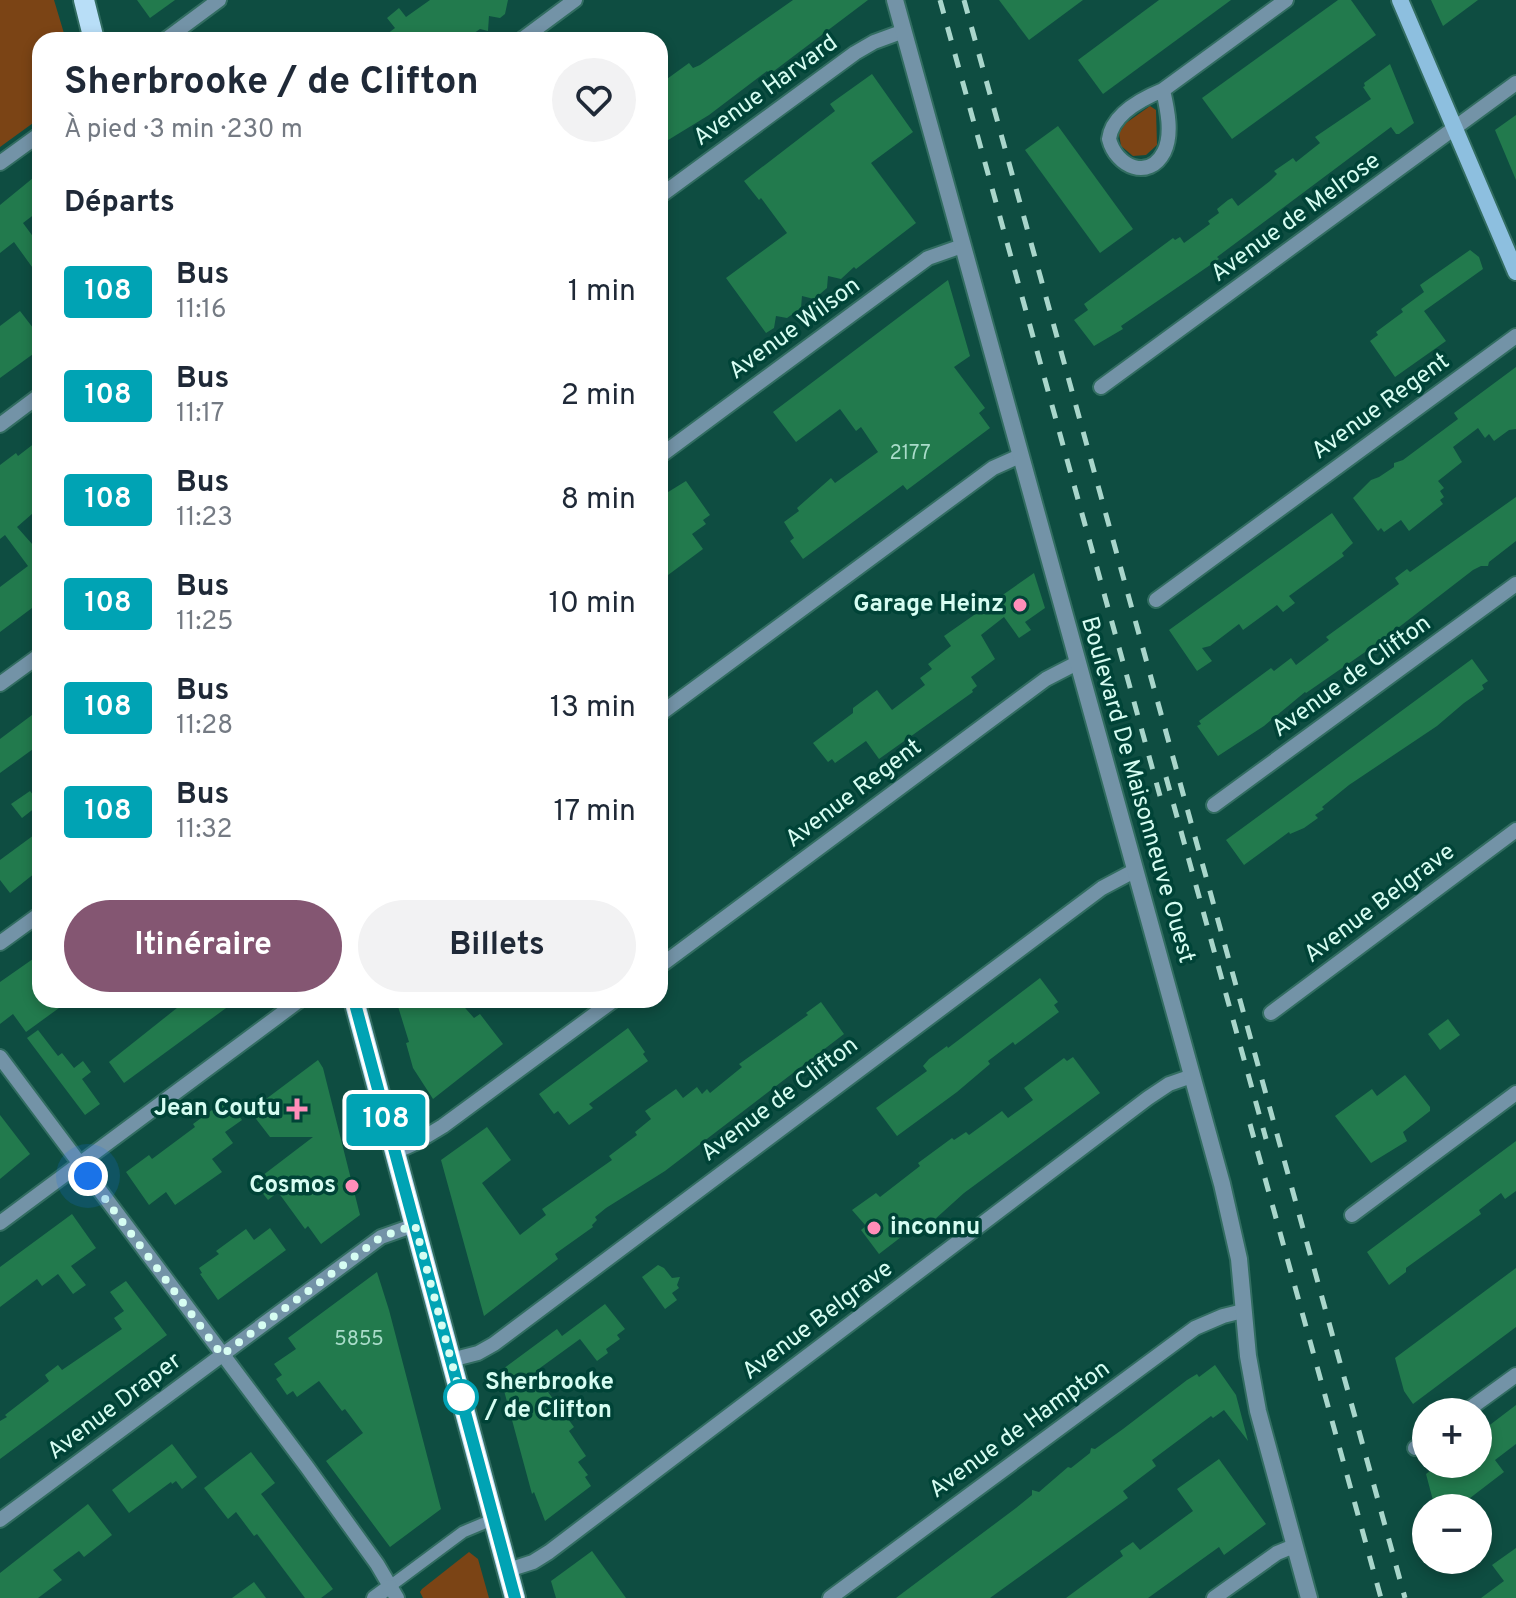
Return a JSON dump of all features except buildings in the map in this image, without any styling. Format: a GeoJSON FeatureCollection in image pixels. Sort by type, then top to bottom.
{"type":"FeatureCollection","features":[{"type":"Feature","properties":{"kind":"main road"},"geometry":{"type":"LineString","coordinates":[[84,0],[92,32]]}},
{"type":"Feature","properties":{"kind":"main road"},"geometry":{"type":"LineString","coordinates":[[1400,0],[1516,272]]}},
{"type":"Feature","properties":{"kind":"main road"},"geometry":{"type":"LineString","coordinates":[[356,1008],[515,1598]]}},
{"type":"Feature","properties":{"kind":"street"},"geometry":{"type":"LineString","coordinates":[[176,32],[219,0]]}},
{"type":"Feature","properties":{"kind":"street"},"geometry":{"type":"LineString","coordinates":[[532,32],[575,0]]}},
{"type":"Feature","properties":{"kind":"street","name":"Boulevard De Maisonneuve Ouest"},"geometry":{"type":"LineString","coordinates":[[895,0],[1236,1240],[1258,1411],[1309,1598]]}},
{"type":"Feature","properties":{"kind":"street"},"geometry":{"type":"LineString","coordinates":[[1163,90],[1168,115],[1164,153],[1151,165],[1124,164],[1112,149],[1109,139],[1113,124],[1143,99],[1163,90],[1286,0]]}},
{"type":"Feature","properties":{"kind":"street","name":"Avenue Harvard"},"geometry":{"type":"LineString","coordinates":[[668,190],[865,47],[904,31]]}},
{"type":"Feature","properties":{"kind":"street","name":"Avenue de Melrose"},"geometry":{"type":"LineString","coordinates":[[1101,387],[1516,83]]}},
{"type":"Feature","properties":{"kind":"street"},"geometry":{"type":"LineString","coordinates":[[0,163],[32,140]]}},
{"type":"Feature","properties":{"kind":"street","name":"Avenue Wilson"},"geometry":{"type":"LineString","coordinates":[[668,450],[928,258],[962,246]]}},
{"type":"Feature","properties":{"kind":"street","name":"Avenue Regent"},"geometry":{"type":"LineString","coordinates":[[1156,600],[1516,336]]}},
{"type":"Feature","properties":{"kind":"street"},"geometry":{"type":"LineString","coordinates":[[0,425],[32,401]]}},
{"type":"Feature","properties":{"kind":"street"},"geometry":{"type":"LineString","coordinates":[[668,708],[997,466],[1020,456]]}},
{"type":"Feature","properties":{"kind":"street","name":"Avenue de Clifton"},"geometry":{"type":"LineString","coordinates":[[1214,805],[1516,584]]}},
{"type":"Feature","properties":{"kind":"street"},"geometry":{"type":"LineString","coordinates":[[0,684],[32,661]]}},
{"type":"Feature","properties":{"kind":"street","name":"Avenue Regent"},"geometry":{"type":"LineString","coordinates":[[668,960],[1046,679],[1077,663]]}},
{"type":"Feature","properties":{"kind":"street","name":"Avenue Belgrave"},"geometry":{"type":"LineString","coordinates":[[1271,1013],[1516,830]]}},
{"type":"Feature","properties":{"kind":"street","name":"Avenue de Clifton"},"geometry":{"type":"LineString","coordinates":[[451,1360],[478,1353],[494,1344],[1090,896],[1134,871]]}},
{"type":"Feature","properties":{"kind":"street"},"geometry":{"type":"LineString","coordinates":[[0,943],[32,920]]}},
{"type":"Feature","properties":{"kind":"street"},"geometry":{"type":"LineString","coordinates":[[0,1223],[289,1008]]}},
{"type":"Feature","properties":{"kind":"street"},"geometry":{"type":"LineString","coordinates":[[395,1152],[443,1126],[603,1008]]}},
{"type":"Feature","properties":{"kind":"street"},"geometry":{"type":"LineString","coordinates":[[0,1057],[369,1553],[393,1592]]}},
{"type":"Feature","properties":{"kind":"street","name":"Avenue Belgrave"},"geometry":{"type":"LineString","coordinates":[[508,1570],[533,1562],[549,1552],[1148,1098],[1169,1084],[1192,1076]]}},
{"type":"Feature","properties":{"kind":"street"},"geometry":{"type":"LineString","coordinates":[[1352,1215],[1516,1093]]}},
{"type":"Feature","properties":{"kind":"street","name":"Avenue Draper"},"geometry":{"type":"LineString","coordinates":[[0,1520],[381,1237],[415,1225]]}},
{"type":"Feature","properties":{"kind":"street","name":"Avenue de Hampton"},"geometry":{"type":"LineString","coordinates":[[830,1598],[1195,1328],[1243,1311]]}},
{"type":"Feature","properties":{"kind":"street"},"geometry":{"type":"LineString","coordinates":[[1484,1398],[1516,1375]]}},
{"type":"Feature","properties":{"kind":"street"},"geometry":{"type":"LineString","coordinates":[[374,1598],[393,1592],[463,1532],[494,1519]]}},
{"type":"Feature","properties":{"kind":"street"},"geometry":{"type":"LineString","coordinates":[[1214,1598],[1268,1558],[1294,1546]]}},
{"type":"Feature","properties":{"kind":"shaded area"},"geometry":{"type":"Polygon","coordinates":[[[0,0],[54,0],[64,32],[32,32],[32,124],[0,147],[0,0]]]}},
{"type":"Feature","properties":{"kind":"shaded area"},"geometry":{"type":"Polygon","coordinates":[[[1150,106],[1156,110],[1157,145],[1146,155],[1133,156],[1121,146],[1119,133],[1126,123],[1150,106]]]}},
{"type":"Feature","properties":{"kind":"shaded area"},"geometry":{"type":"Polygon","coordinates":[[[469,1552],[478,1559],[489,1598],[423,1598],[422,1589],[469,1552]]]}},
{"type":"Feature","properties":{"kind":"railway"},"geometry":{"type":"LineString","coordinates":[[940,0],[1160,796]]}},
{"type":"Feature","properties":{"kind":"railway"},"geometry":{"type":"LineString","coordinates":[[964,0],[1405,1598]]}},
{"type":"Feature","properties":{"kind":"railway"},"geometry":{"type":"LineString","coordinates":[[1166,777],[1266,1139]]}},
{"type":"Feature","properties":{"kind":"railway"},"geometry":{"type":"LineString","coordinates":[[1250,1124],[1381,1598]]}},
{"type":"Feature","properties":{"kind":"bus line","name":"108"},"geometry":{"type":"LineString","coordinates":[[356,1008],[515,1598]]}},
{"type":"Feature","properties":{"kind":"place","name":"Garage Heinz"},"geometry":{"type":"Point","coordinates":[1020,605]}},
{"type":"Feature","properties":{"kind":"place","name":"Jean Coutu"},"geometry":{"type":"Point","coordinates":[297,1109]}},
{"type":"Feature","properties":{"kind":"place","name":"Cosmos"},"geometry":{"type":"Point","coordinates":[352,1186]}},
{"type":"Feature","properties":{"kind":"place","name":"inconnu"},"geometry":{"type":"Point","coordinates":[874,1228]}},
{"type":"Feature","properties":{"kind":"place","name":"Sherbrooke / de Clifton"},"geometry":{"type":"Point","coordinates":[461,1397]}},
{"type":"Feature","properties":{"kind":"route"},"geometry":{"type":"LineString","coordinates":[[88,1176],[222,1355],[381,1237],[415,1225],[461,1397]]}}]}
